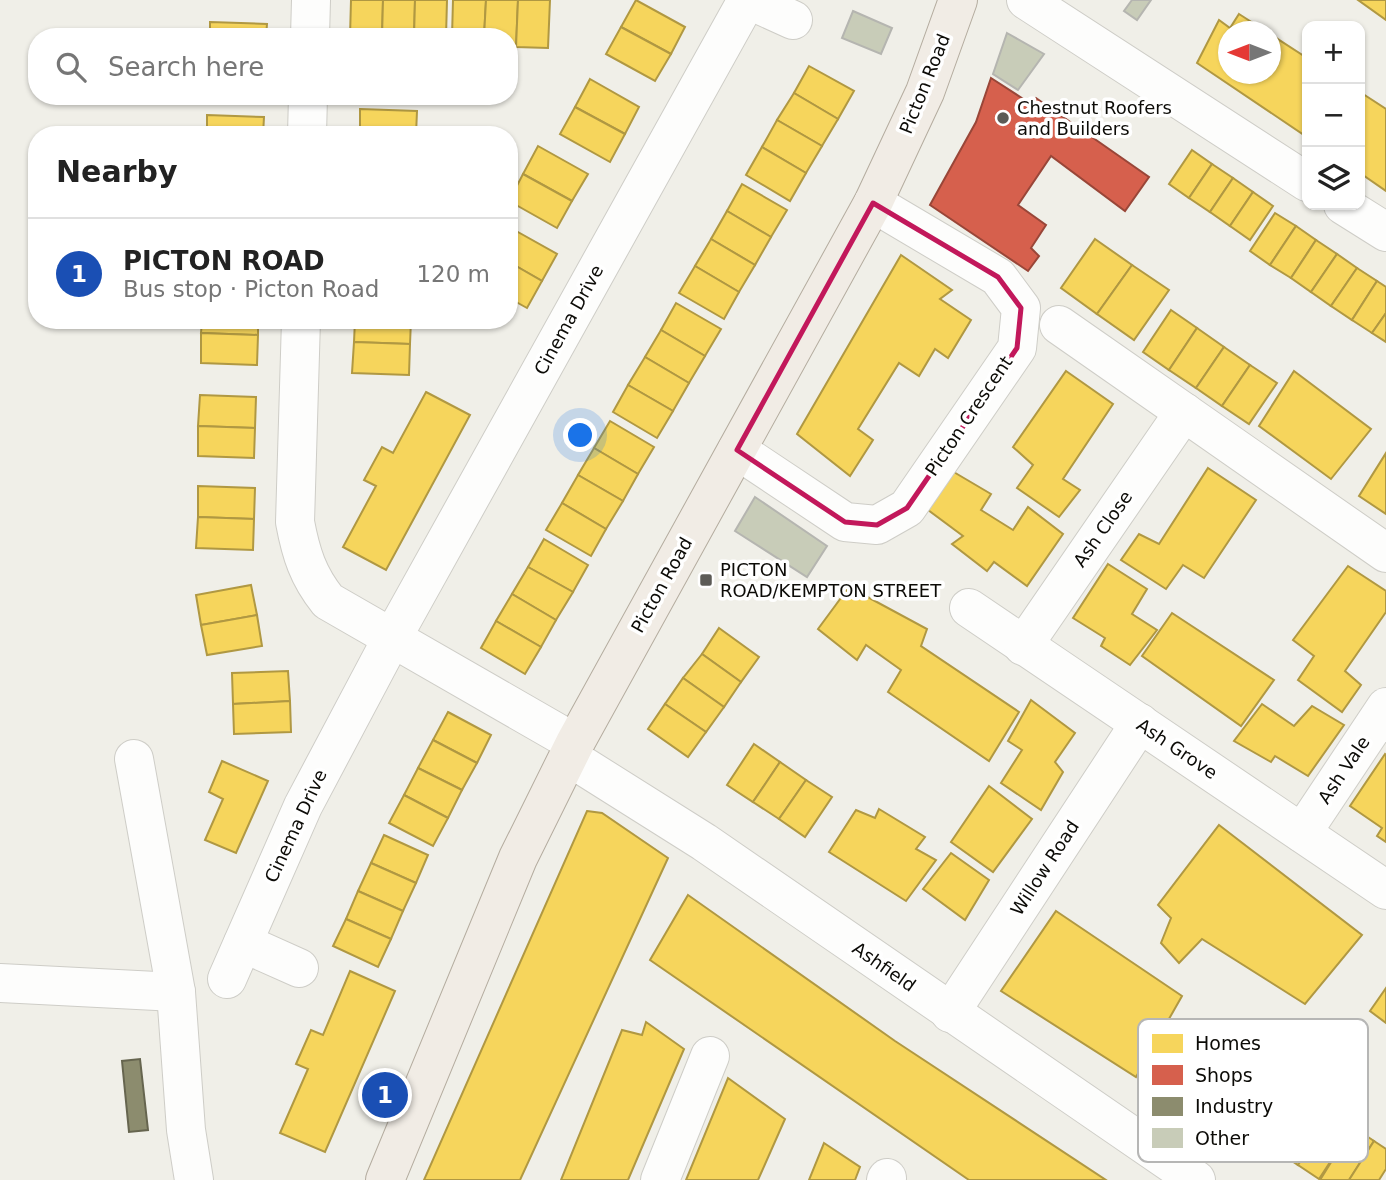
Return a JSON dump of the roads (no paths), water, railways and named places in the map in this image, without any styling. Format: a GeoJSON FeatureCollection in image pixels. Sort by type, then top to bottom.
{"type":"FeatureCollection","features":[{"type":"Feature","properties":{"kind":"main road","name":"Picton Road"},"geometry":{"type":"LineString","coordinates":[[385,1180],[518,859],[572,750],[873,203],[925,92],[958,0]]}},
{"type":"Feature","properties":{"kind":"street"},"geometry":{"type":"LineString","coordinates":[[310,28],[311,0]]}},
{"type":"Feature","properties":{"kind":"street"},"geometry":{"type":"LineString","coordinates":[[748,0],[793,20]]}},
{"type":"Feature","properties":{"kind":"street","name":"Cinema Drive"},"geometry":{"type":"LineString","coordinates":[[227,979],[303,806],[391,640],[748,0]]}},
{"type":"Feature","properties":{"kind":"street"},"geometry":{"type":"LineString","coordinates":[[1026,0],[1302,179]]}},
{"type":"Feature","properties":{"kind":"street"},"geometry":{"type":"LineString","coordinates":[[307,126],[308,105]]}},
{"type":"Feature","properties":{"kind":"street","name":"Picton Crescent"},"geometry":{"type":"LineString","coordinates":[[737,450],[845,522],[877,525],[907,508],[1017,348],[1021,308],[998,277],[873,203]]}},
{"type":"Feature","properties":{"kind":"street"},"geometry":{"type":"LineString","coordinates":[[1351,210],[1386,232]]}},
{"type":"Feature","properties":{"kind":"street"},"geometry":{"type":"LineString","coordinates":[[1059,325],[1386,553]]}},
{"type":"Feature","properties":{"kind":"street"},"geometry":{"type":"LineString","coordinates":[[301,329],[295,522],[301,554],[310,579],[328,601],[572,750]]}},
{"type":"Feature","properties":{"kind":"street","name":"Ash Close"},"geometry":{"type":"LineString","coordinates":[[1023,646],[1184,412]]}},
{"type":"Feature","properties":{"kind":"street","name":"Ash Grove"},"geometry":{"type":"LineString","coordinates":[[969,608],[1386,890]]}},
{"type":"Feature","properties":{"kind":"street","name":"Ash Vale"},"geometry":{"type":"LineString","coordinates":[[1302,832],[1386,707]]}},
{"type":"Feature","properties":{"kind":"street","name":"Willow Road"},"geometry":{"type":"LineString","coordinates":[[950,1013],[1140,723]]}},
{"type":"Feature","properties":{"kind":"street","name":"Ashfield"},"geometry":{"type":"LineString","coordinates":[[572,750],[1138,1141]]}},
{"type":"Feature","properties":{"kind":"street"},"geometry":{"type":"LineString","coordinates":[[134,759],[176,992],[186,1130],[194,1180]]}},
{"type":"Feature","properties":{"kind":"street"},"geometry":{"type":"LineString","coordinates":[[243,943],[299,968]]}},
{"type":"Feature","properties":{"kind":"street"},"geometry":{"type":"LineString","coordinates":[[0,983],[176,992]]}},
{"type":"Feature","properties":{"kind":"street"},"geometry":{"type":"LineString","coordinates":[[660,1180],[710,1056]]}},
{"type":"Feature","properties":{"kind":"street","name":"Ashfield"},"geometry":{"type":"LineString","coordinates":[[1169,1162],[1196,1180]]}},
{"type":"Feature","properties":{"kind":"place","name":"Chestnut Roofers and Builders"},"geometry":{"type":"Point","coordinates":[1003,118]}},
{"type":"Feature","properties":{"kind":"place","name":"PICTON ROAD/KEMPTON STREET"},"geometry":{"type":"Point","coordinates":[706,580]}},
{"type":"Feature","properties":{"kind":"place","name":"PICTON ROAD"},"geometry":{"type":"Point","coordinates":[385,1095]}}]}
